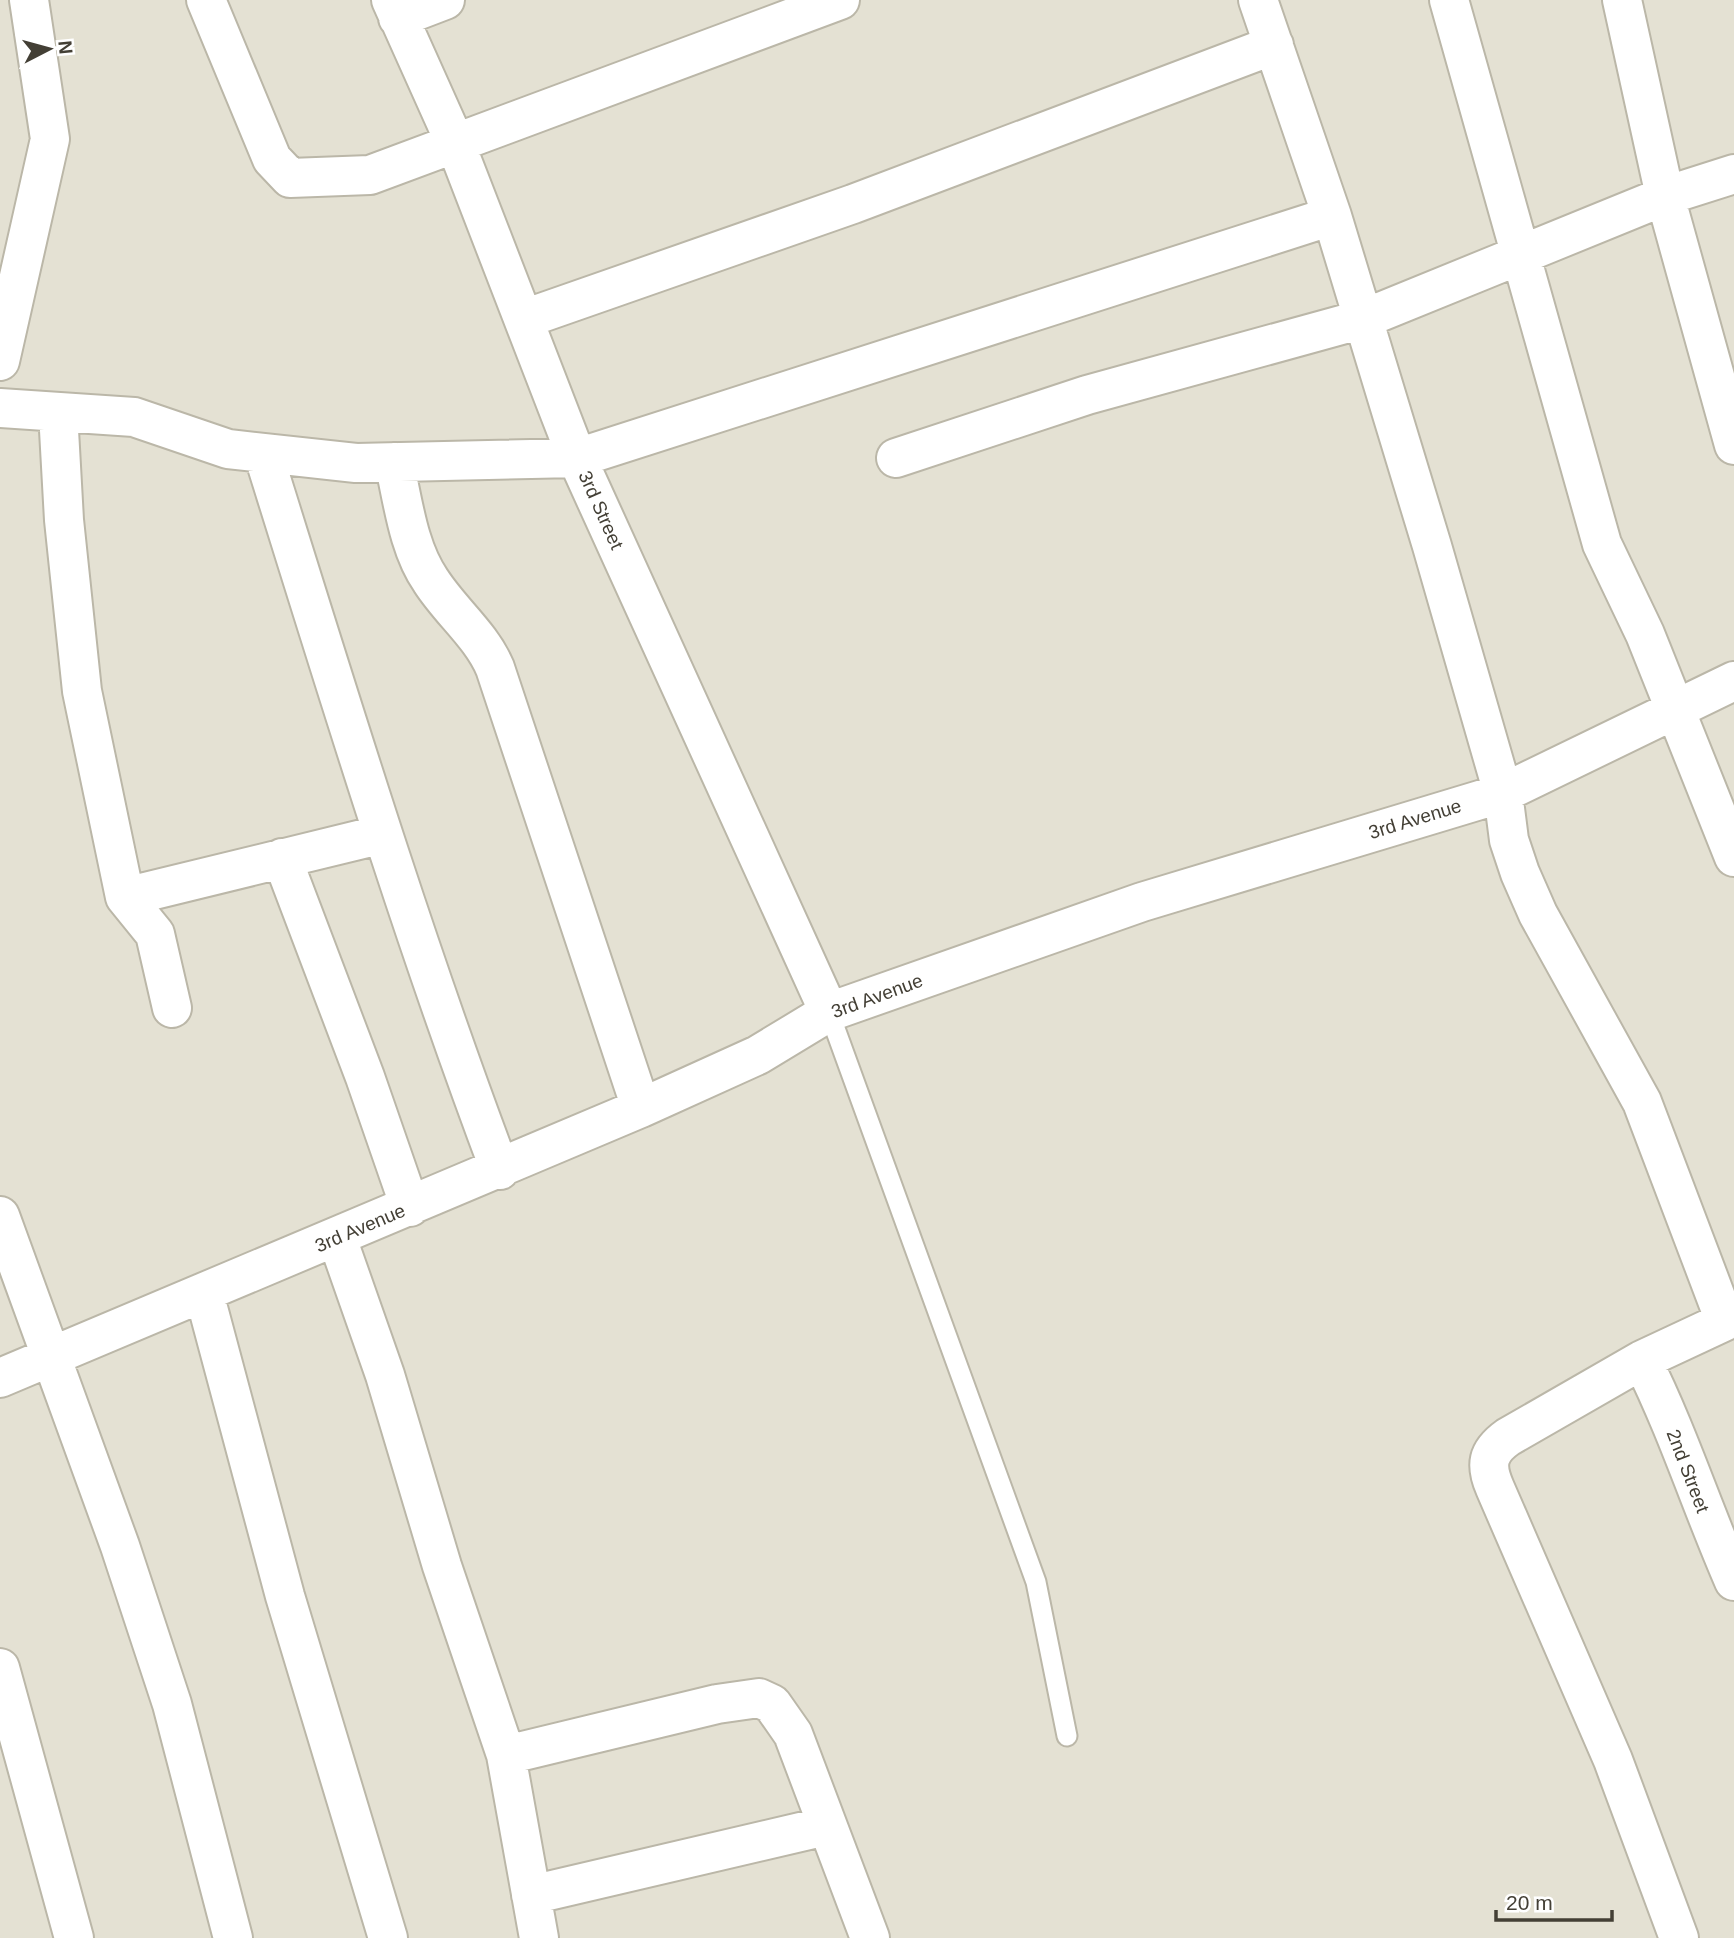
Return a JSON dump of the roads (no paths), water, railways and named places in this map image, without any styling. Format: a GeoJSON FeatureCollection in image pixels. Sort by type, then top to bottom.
{"type":"FeatureCollection","features":[{"type":"Feature","properties":{"kind":"street"},"geometry":{"type":"LineString","coordinates":[[0,361],[50,139],[29,0]]}},
{"type":"Feature","properties":{"kind":"street"},"geometry":{"type":"LineString","coordinates":[[206,0],[272,159],[290,178],[308,180],[370,175],[840,0]]}},
{"type":"Feature","properties":{"kind":"street"},"geometry":{"type":"LineString","coordinates":[[395,9],[445,0]]}},
{"type":"Feature","properties":{"kind":"street"},"geometry":{"type":"LineString","coordinates":[[1258,0],[1332,216],[1363,319],[1503,793],[1509,840],[1520,873],[1538,914],[1642,1102],[1730,1319],[1642,1360],[1496,1446],[1488,1465],[1494,1488],[1613,1760],[1679,1938]]}},
{"type":"Feature","properties":{"kind":"street"},"geometry":{"type":"LineString","coordinates":[[1449,0],[1602,544],[1645,634],[1734,858]]}},
{"type":"Feature","properties":{"kind":"street"},"geometry":{"type":"LineString","coordinates":[[1622,0],[1665,196],[1734,445]]}},
{"type":"Feature","properties":{"kind":"street","name":"3rd Street"},"geometry":{"type":"LineString","coordinates":[[395,9],[456,145],[577,457],[830,1012]]}},
{"type":"Feature","properties":{"kind":"street"},"geometry":{"type":"LineString","coordinates":[[524,319],[865,199],[1274,45]]}},
{"type":"Feature","properties":{"kind":"street"},"geometry":{"type":"LineString","coordinates":[[896,458],[1087,395],[1363,319],[1665,196],[1734,174]]}},
{"type":"Feature","properties":{"kind":"street"},"geometry":{"type":"LineString","coordinates":[[0,408],[134,417],[228,449],[356,463],[577,457],[1332,216]]}},
{"type":"Feature","properties":{"kind":"street"},"geometry":{"type":"LineString","coordinates":[[58,412],[64,520],[82,691],[125,897],[155,934],[172,1008]]}},
{"type":"Feature","properties":{"kind":"street"},"geometry":{"type":"LineString","coordinates":[[263,453],[453,1047],[500,1170]]}},
{"type":"Feature","properties":{"kind":"street"},"geometry":{"type":"LineString","coordinates":[[394,462],[410,534],[428,578],[488,652],[495,668],[641,1108]]}},
{"type":"Feature","properties":{"kind":"street","name":"3rd Avenue"},"geometry":{"type":"LineString","coordinates":[[0,1378],[500,1170],[641,1108],[758,1055],[830,1012],[1142,902],[1503,793],[1734,681]]}},
{"type":"Feature","properties":{"kind":"street"},"geometry":{"type":"LineString","coordinates":[[125,897],[383,834]]}},
{"type":"Feature","properties":{"kind":"street"},"geometry":{"type":"LineString","coordinates":[[282,859],[365,1077],[410,1207]]}},
{"type":"Feature","properties":{"kind":"street"},"geometry":{"type":"LineString","coordinates":[[0,1216],[120,1546],[172,1703],[233,1938]]}},
{"type":"Feature","properties":{"kind":"street"},"geometry":{"type":"LineString","coordinates":[[337,1238],[385,1375],[442,1566],[506,1755],[539,1938]]}},
{"type":"Feature","properties":{"kind":"street"},"geometry":{"type":"LineString","coordinates":[[204,1293],[247,1443],[285,1596],[388,1938]]}},
{"type":"Feature","properties":{"kind":"street","name":"2nd Street"},"geometry":{"type":"LineString","coordinates":[[1642,1360],[1663,1402],[1703,1511],[1734,1581]]}},
{"type":"Feature","properties":{"kind":"street"},"geometry":{"type":"LineString","coordinates":[[0,1668],[74,1938]]}},
{"type":"Feature","properties":{"kind":"street"},"geometry":{"type":"LineString","coordinates":[[506,1755],[717,1704],[759,1698],[772,1704],[793,1734],[863,1937]]}},
{"type":"Feature","properties":{"kind":"street"},"geometry":{"type":"LineString","coordinates":[[531,1895],[826,1826]]}},
{"type":"Feature","properties":{"kind":"lane"},"geometry":{"type":"LineString","coordinates":[[830,1012],[1036,1582],[1067,1736]]}}]}
